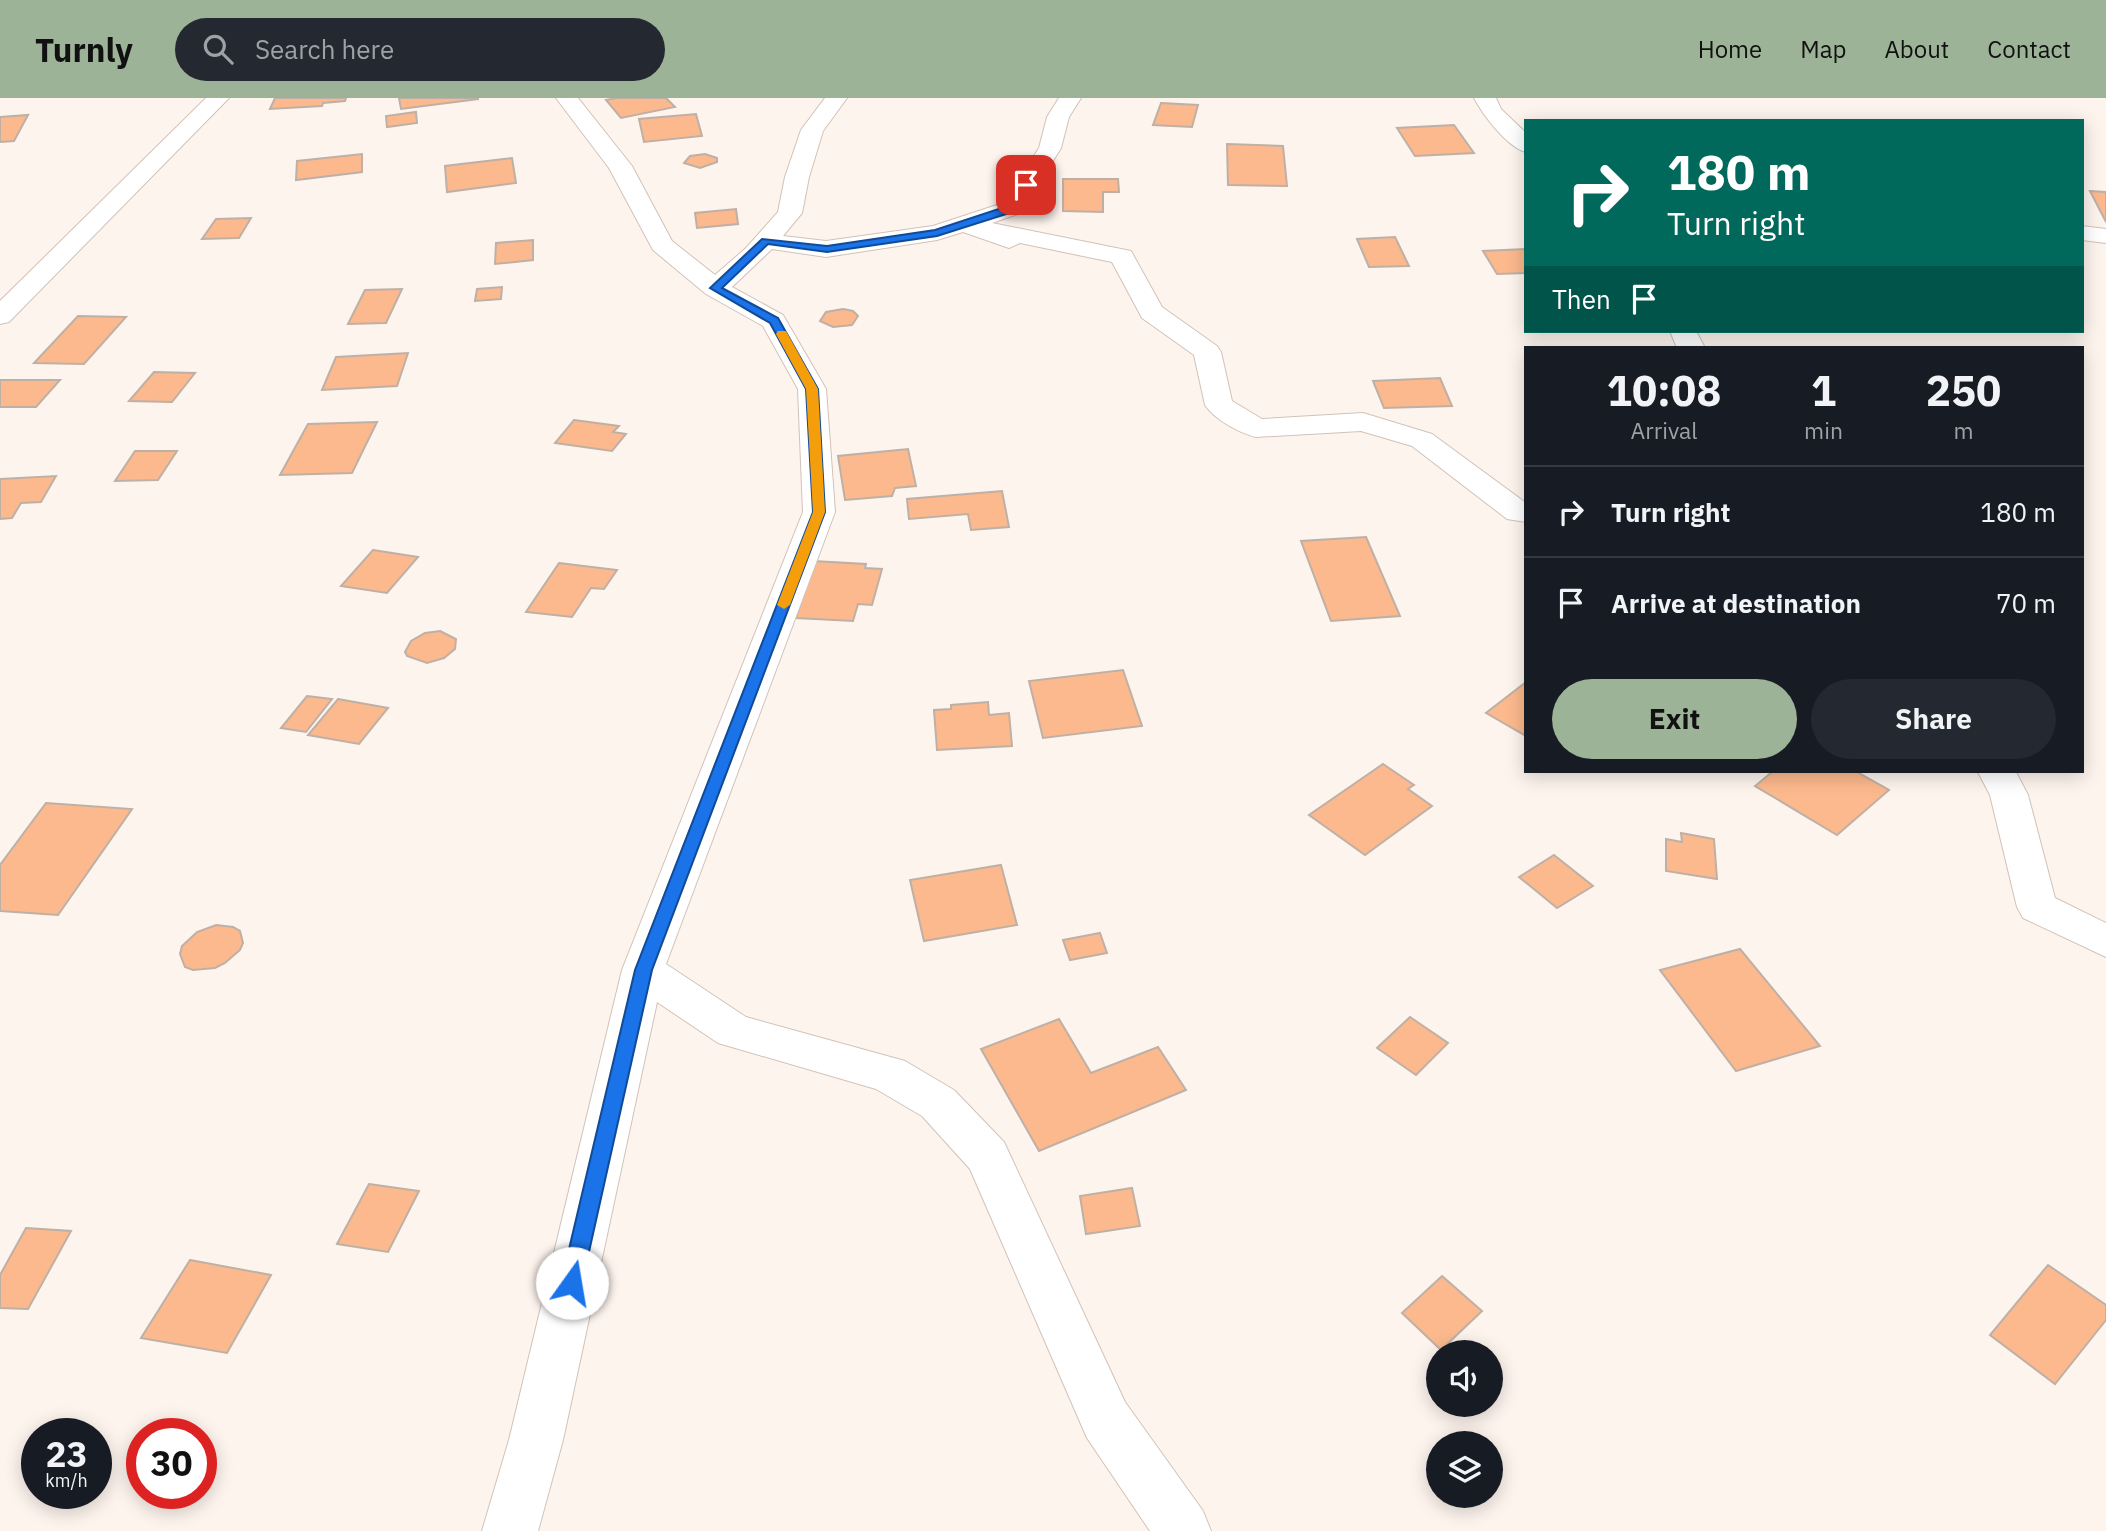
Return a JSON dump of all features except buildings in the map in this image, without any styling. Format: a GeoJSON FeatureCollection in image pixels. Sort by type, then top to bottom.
{"type":"FeatureCollection","features":[{"type":"Feature","properties":{"kind":"street"},"geometry":{"type":"LineString","coordinates":[[0,316],[218,98]]}},
{"type":"Feature","properties":{"kind":"street"},"geometry":{"type":"LineString","coordinates":[[510,1531],[536,1440],[643,970],[819,512],[812,389],[774,321],[715,288],[662,245],[620,166],[567,98]]}},
{"type":"Feature","properties":{"kind":"street"},"geometry":{"type":"LineString","coordinates":[[715,288],[790,214],[797,177],[813,130],[836,98]]}},
{"type":"Feature","properties":{"kind":"street"},"geometry":{"type":"LineString","coordinates":[[765,241],[827,249],[937,233],[1012,208],[1050,148],[1058,117],[1070,98]]}},
{"type":"Feature","properties":{"kind":"street"},"geometry":{"type":"LineString","coordinates":[[1485,98],[1492,112],[1524,143]]}},
{"type":"Feature","properties":{"kind":"street"},"geometry":{"type":"LineString","coordinates":[[963,224],[1009,241]]}},
{"type":"Feature","properties":{"kind":"street"},"geometry":{"type":"LineString","coordinates":[[963,224],[1122,256],[1151,312],[1207,352],[1219,405],[1256,428],[1363,422],[1422,440],[1518,512],[1524,513]]}},
{"type":"Feature","properties":{"kind":"street"},"geometry":{"type":"LineString","coordinates":[[2084,233],[2106,236]]}},
{"type":"Feature","properties":{"kind":"street"},"geometry":{"type":"LineString","coordinates":[[1998,773],[2009,795],[2037,907],[2106,941]]}},
{"type":"Feature","properties":{"kind":"street"},"geometry":{"type":"LineString","coordinates":[[643,970],[733,1031],[889,1074],[938,1103],[988,1156],[1106,1420],[1183,1531]]}},
{"type":"Feature","properties":{"kind":"slow traffic"},"geometry":{"type":"LineString","coordinates":[[782,334],[812,389],[819,512],[784,605]]}},
{"type":"Feature","properties":{"kind":"route"},"geometry":{"type":"LineString","coordinates":[[572,1283],[643,970],[819,512],[812,389],[774,321],[715,288],[765,241],[795,247],[827,249],[937,233],[1012,208],[1026,185]]}}]}
